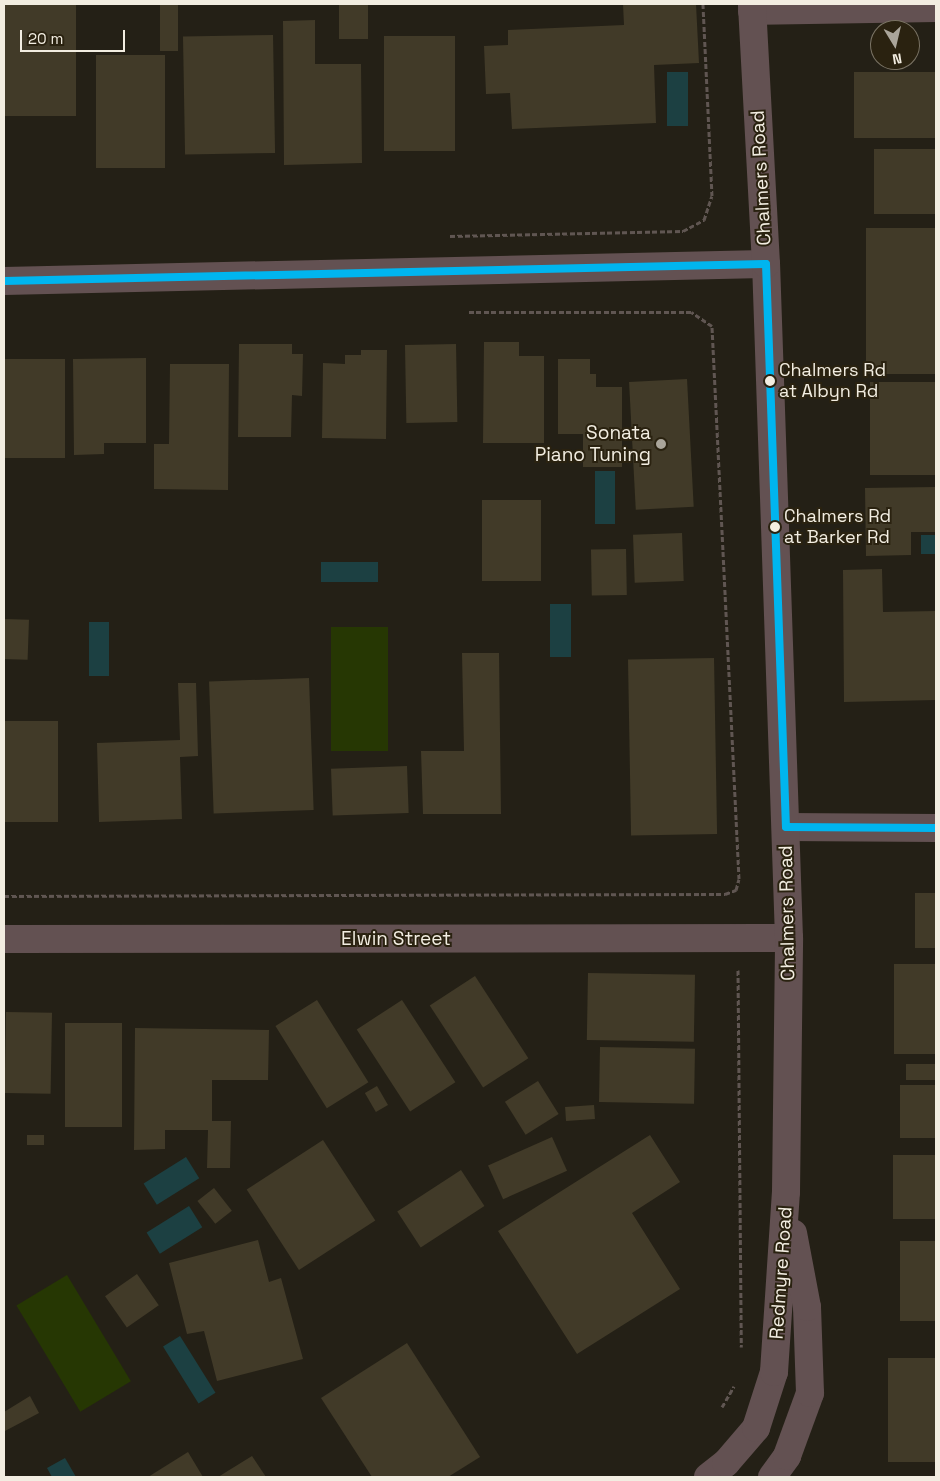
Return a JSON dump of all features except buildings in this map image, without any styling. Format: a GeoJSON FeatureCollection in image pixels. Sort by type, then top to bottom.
{"type":"FeatureCollection","features":[{"type":"Feature","properties":{"kind":"street"},"geometry":{"type":"LineString","coordinates":[[752,7],[936,8]]}},
{"type":"Feature","properties":{"kind":"street","name":"Chalmers Road"},"geometry":{"type":"LineString","coordinates":[[752,7],[766,264],[786,827],[789,938],[786,1192]]}},
{"type":"Feature","properties":{"kind":"street"},"geometry":{"type":"LineString","coordinates":[[4,281],[766,264]]}},
{"type":"Feature","properties":{"kind":"street"},"geometry":{"type":"LineString","coordinates":[[786,827],[936,828]]}},
{"type":"Feature","properties":{"kind":"street","name":"Elwin Street"},"geometry":{"type":"LineString","coordinates":[[4,939],[789,938]]}},
{"type":"Feature","properties":{"kind":"street","name":"Redmyre Road"},"geometry":{"type":"LineString","coordinates":[[708,1477],[726,1463],[756,1428],[774,1372],[786,1192]]}},
{"type":"Feature","properties":{"kind":"street","name":"Redmyre Road"},"geometry":{"type":"LineString","coordinates":[[772,1477],[787,1456],[810,1393],[807,1307],[786,1192]]}},
{"type":"Feature","properties":{"kind":"path"},"geometry":{"type":"LineString","coordinates":[[450,236],[682,231],[704,220],[712,196],[703,4]]}},
{"type":"Feature","properties":{"kind":"path"},"geometry":{"type":"LineString","coordinates":[[4,896],[725,894],[736,890],[739,879],[712,326],[691,312],[468,312]]}},
{"type":"Feature","properties":{"kind":"path"},"geometry":{"type":"LineString","coordinates":[[728,967],[738,967],[741,1352]]}},
{"type":"Feature","properties":{"kind":"path"},"geometry":{"type":"LineString","coordinates":[[722,1407],[736,1380]]}},
{"type":"Feature","properties":{"kind":"green space"},"geometry":{"type":"Polygon","coordinates":[[[331,627],[388,627],[388,751],[331,751],[331,627]]]}},
{"type":"Feature","properties":{"kind":"green space"},"geometry":{"type":"Polygon","coordinates":[[[67,1275],[131,1381],[80,1412],[16,1305],[67,1275]]]}},
{"type":"Feature","properties":{"kind":"water"},"geometry":{"type":"Polygon","coordinates":[[[667,72],[688,72],[688,126],[667,126],[667,72]]]}},
{"type":"Feature","properties":{"kind":"water"},"geometry":{"type":"Polygon","coordinates":[[[595,471],[615,471],[615,524],[595,524],[595,471]]]}},
{"type":"Feature","properties":{"kind":"water"},"geometry":{"type":"Polygon","coordinates":[[[921,535],[936,535],[936,554],[921,554],[921,535]]]}},
{"type":"Feature","properties":{"kind":"water"},"geometry":{"type":"Polygon","coordinates":[[[321,562],[378,562],[378,582],[321,582],[321,562]]]}},
{"type":"Feature","properties":{"kind":"water"},"geometry":{"type":"Polygon","coordinates":[[[550,604],[571,604],[571,657],[550,657],[550,604]]]}},
{"type":"Feature","properties":{"kind":"water"},"geometry":{"type":"Polygon","coordinates":[[[89,622],[109,622],[109,676],[89,676],[89,622]]]}},
{"type":"Feature","properties":{"kind":"water"},"geometry":{"type":"Polygon","coordinates":[[[186,1157],[199,1178],[157,1205],[144,1183],[186,1157]]]}},
{"type":"Feature","properties":{"kind":"water"},"geometry":{"type":"Polygon","coordinates":[[[189,1206],[202,1227],[160,1254],[147,1232],[189,1206]]]}},
{"type":"Feature","properties":{"kind":"water"},"geometry":{"type":"Polygon","coordinates":[[[180,1336],[216,1393],[199,1403],[163,1347],[180,1336]]]}},
{"type":"Feature","properties":{"kind":"water"},"geometry":{"type":"Polygon","coordinates":[[[65,1458],[76,1477],[52,1477],[47,1468],[65,1458]]]}},
{"type":"Feature","properties":{"kind":"transit line"},"geometry":{"type":"LineString","coordinates":[[766,264],[786,827]]}},
{"type":"Feature","properties":{"kind":"transit line"},"geometry":{"type":"LineString","coordinates":[[4,281],[766,264]]}},
{"type":"Feature","properties":{"kind":"transit line"},"geometry":{"type":"LineString","coordinates":[[786,827],[936,828]]}},
{"type":"Feature","properties":{"kind":"place","name":"Chalmers Rd at Albyn Rd"},"geometry":{"type":"Point","coordinates":[770,381]}},
{"type":"Feature","properties":{"kind":"place","name":"Sonata Piano Tuning"},"geometry":{"type":"Point","coordinates":[661,444]}},
{"type":"Feature","properties":{"kind":"place","name":"Chalmers Rd at Barker Rd"},"geometry":{"type":"Point","coordinates":[775,527]}}]}
